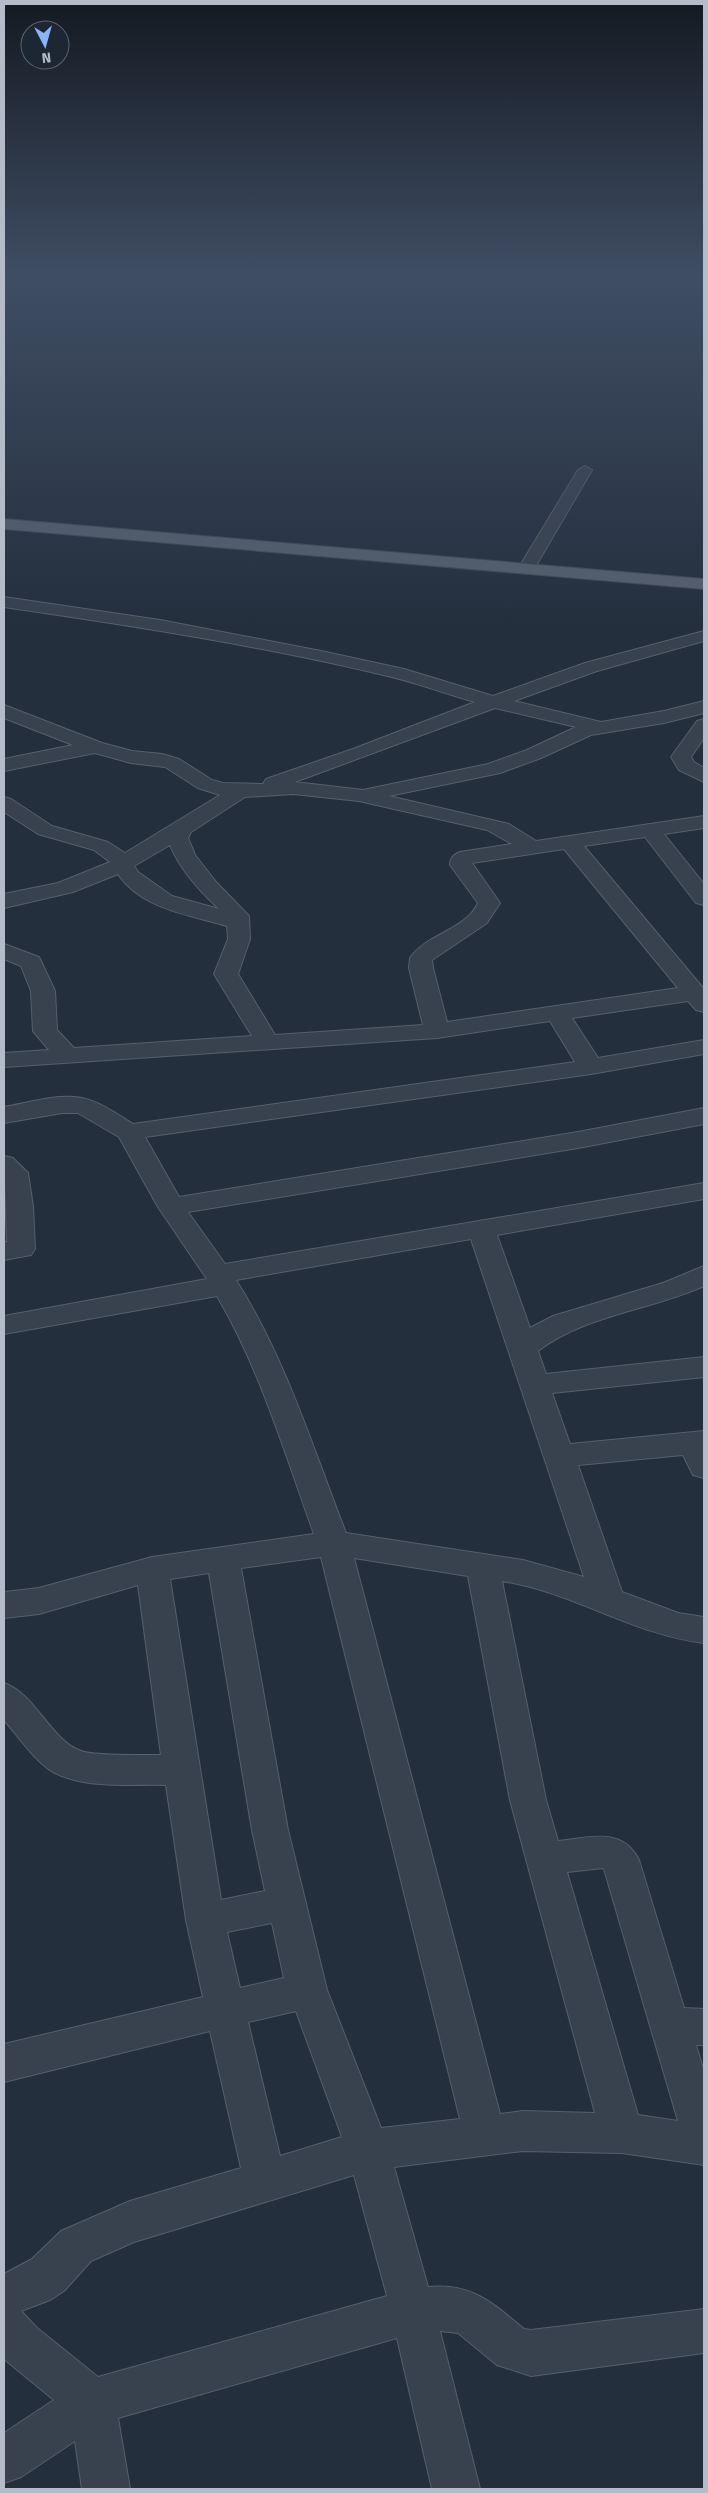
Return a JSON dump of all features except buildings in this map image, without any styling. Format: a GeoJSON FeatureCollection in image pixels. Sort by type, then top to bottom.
{"type":"FeatureCollection","features":[{"type":"Feature","properties":{"kind":"main road"},"geometry":{"type":"LineString","coordinates":[[4,524],[704,584]]}},
{"type":"Feature","properties":{"kind":"main road"},"geometry":{"type":"LineString","coordinates":[[4,532],[165,543],[704,590]]}},
{"type":"Feature","properties":{"kind":"street"},"geometry":{"type":"LineString","coordinates":[[526,569],[584,470]]}},
{"type":"Feature","properties":{"kind":"street"},"geometry":{"type":"LineString","coordinates":[[4,602],[160,625],[321,656],[398,673],[492,702],[599,727]]}},
{"type":"Feature","properties":{"kind":"street"},"geometry":{"type":"LineString","coordinates":[[4,901],[67,888],[122,864],[246,790],[360,754],[492,702],[591,667],[704,636]]}},
{"type":"Feature","properties":{"kind":"street"},"geometry":{"type":"LineString","coordinates":[[359,795],[493,769],[534,754],[586,730],[664,717],[704,707]]}},
{"type":"Feature","properties":{"kind":"street"},"geometry":{"type":"LineString","coordinates":[[4,711],[95,747],[132,757],[162,760],[211,787],[246,790],[293,788],[359,795],[492,825],[531,847]]}},
{"type":"Feature","properties":{"kind":"street"},"geometry":{"type":"LineString","coordinates":[[704,725],[681,757],[686,766],[704,776]]}},
{"type":"Feature","properties":{"kind":"street"},"geometry":{"type":"LineString","coordinates":[[4,765],[95,747]]}},
{"type":"Feature","properties":{"kind":"street"},"geometry":{"type":"LineString","coordinates":[[4,803],[45,830],[101,846],[118,858],[130,876],[164,901],[239,922]]}},
{"type":"Feature","properties":{"kind":"street"},"geometry":{"type":"LineString","coordinates":[[437,1031],[421,968],[421,958],[442,940],[480,920],[488,910],[489,903],[461,865],[461,860],[468,856],[704,822]]}},
{"type":"Feature","properties":{"kind":"street"},"geometry":{"type":"LineString","coordinates":[[182,827],[178,838],[185,856],[208,886],[235,912],[239,922],[239,939],[226,974],[268,1042]]}},
{"type":"Feature","properties":{"kind":"street"},"geometry":{"type":"LineString","coordinates":[[650,830],[704,898]]}},
{"type":"Feature","properties":{"kind":"street"},"geometry":{"type":"LineString","coordinates":[[569,842],[700,999]]}},
{"type":"Feature","properties":{"kind":"street"},"geometry":{"type":"LineString","coordinates":[[4,952],[31,962],[43,991],[44,1031],[68,1055]]}},
{"type":"Feature","properties":{"kind":"street"},"geometry":{"type":"LineString","coordinates":[[4,1060],[437,1031],[558,1013],[700,999]]}},
{"type":"Feature","properties":{"kind":"street"},"geometry":{"type":"LineString","coordinates":[[558,1013],[591,1067]]}},
{"type":"Feature","properties":{"kind":"street"},"geometry":{"type":"LineString","coordinates":[[129,1132],[591,1067],[704,1047]]}},
{"type":"Feature","properties":{"kind":"street"},"geometry":{"type":"LineString","coordinates":[[4,1115],[62,1105],[84,1106],[129,1132],[171,1207],[221,1280],[244,1318],[272,1380],[334,1542],[485,2136]]}},
{"type":"Feature","properties":{"kind":"street"},"geometry":{"type":"LineString","coordinates":[[171,1207],[578,1140],[704,1116]]}},
{"type":"Feature","properties":{"kind":"street"},"geometry":{"type":"LineString","coordinates":[[4,1164],[15,1173],[20,1207],[21,1249],[4,1250]]}},
{"type":"Feature","properties":{"kind":"street"},"geometry":{"type":"LineString","coordinates":[[4,1324],[482,1230],[697,1197]]}},
{"type":"Feature","properties":{"kind":"street"},"geometry":{"type":"LineString","coordinates":[[482,1230],[608,1600]]}},
{"type":"Feature","properties":{"kind":"street"},"geometry":{"type":"LineString","coordinates":[[522,1349],[540,1335],[563,1323],[673,1289],[704,1275]]}},
{"type":"Feature","properties":{"kind":"street"},"geometry":{"type":"LineString","coordinates":[[534,1385],[704,1367]]}},
{"type":"Feature","properties":{"kind":"street"},"geometry":{"type":"LineString","coordinates":[[560,1456],[701,1451]]}},
{"type":"Feature","properties":{"kind":"street"},"geometry":{"type":"LineString","coordinates":[[4,1605],[39,1601],[152,1569],[334,1542],[532,1574],[564,1583],[675,1626],[704,1630]]}},
{"type":"Feature","properties":{"kind":"street"},"geometry":{"type":"LineString","coordinates":[[223,1558],[270,1830],[307,1990],[327,2038],[368,2150],[413,2311],[456,2489]]}},
{"type":"Feature","properties":{"kind":"street"},"geometry":{"type":"LineString","coordinates":[[483,1566],[528,1800],[622,2133]]}},
{"type":"Feature","properties":{"kind":"street"},"geometry":{"type":"LineString","coordinates":[[152,1569],[204,1920],[265,2182]]}},
{"type":"Feature","properties":{"kind":"street"},"geometry":{"type":"LineString","coordinates":[[4,1696],[67,1762],[84,1767],[181,1771]]}},
{"type":"Feature","properties":{"kind":"street"},"geometry":{"type":"LineString","coordinates":[[544,1858],[610,1852],[620,1860],[687,2027],[704,2139]]}},
{"type":"Feature","properties":{"kind":"street"},"geometry":{"type":"LineString","coordinates":[[204,1920],[287,1903]]}},
{"type":"Feature","properties":{"kind":"street"},"geometry":{"type":"LineString","coordinates":[[4,2063],[307,1990]]}},
{"type":"Feature","properties":{"kind":"street"},"geometry":{"type":"LineString","coordinates":[[4,2296],[34,2284],[48,2275],[76,2246],[130,2222],[368,2150],[523,2131],[622,2133],[704,2145]]}},
{"type":"Feature","properties":{"kind":"street"},"geometry":{"type":"LineString","coordinates":[[4,2460],[92,2402],[413,2311],[444,2308],[468,2312],[513,2349],[531,2352],[704,2331]]}},
{"type":"Feature","properties":{"kind":"street"},"geometry":{"type":"LineString","coordinates":[[4,2326],[21,2344],[92,2402],[106,2489]]}}]}
